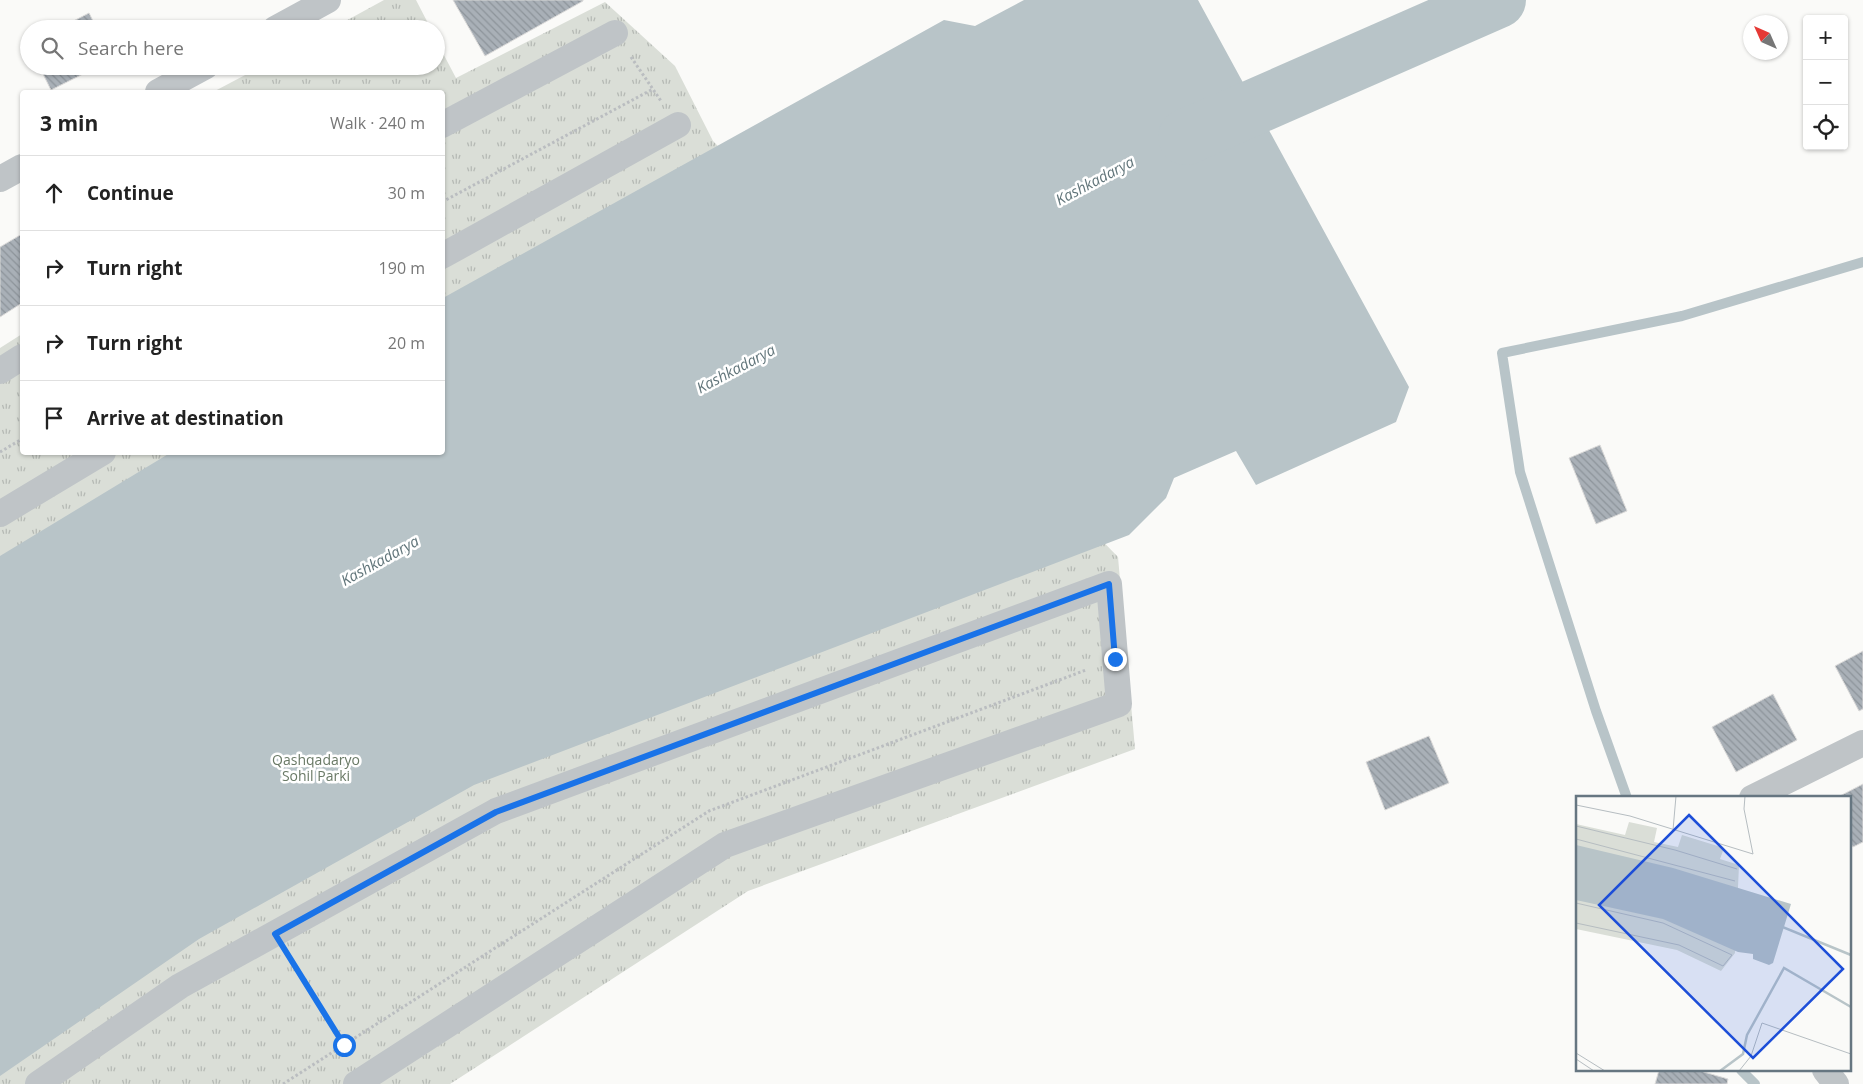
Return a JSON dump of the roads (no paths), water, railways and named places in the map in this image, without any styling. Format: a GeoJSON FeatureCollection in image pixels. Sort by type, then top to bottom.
{"type":"FeatureCollection","features":[{"type":"Feature","properties":{"kind":"street"},"geometry":{"type":"LineString","coordinates":[[291,20],[328,0]]}},
{"type":"Feature","properties":{"kind":"street"},"geometry":{"type":"LineString","coordinates":[[445,123],[615,34]]}},
{"type":"Feature","properties":{"kind":"street"},"geometry":{"type":"LineString","coordinates":[[162,90],[189,75]]}},
{"type":"Feature","properties":{"kind":"street"},"geometry":{"type":"LineString","coordinates":[[445,254],[678,124]]}},
{"type":"Feature","properties":{"kind":"street"},"geometry":{"type":"LineString","coordinates":[[0,179],[20,167]]}},
{"type":"Feature","properties":{"kind":"street"},"geometry":{"type":"LineString","coordinates":[[0,371],[20,358]]}},
{"type":"Feature","properties":{"kind":"street"},"geometry":{"type":"LineString","coordinates":[[0,514],[98,455]]}},
{"type":"Feature","properties":{"kind":"street"},"geometry":{"type":"LineString","coordinates":[[38,1084],[180,986],[496,812],[1109,584],[1119,704],[725,845],[356,1084]]}},
{"type":"Feature","properties":{"kind":"street"},"geometry":{"type":"LineString","coordinates":[[1756,796],[1863,743]]}},
{"type":"Feature","properties":{"kind":"street"},"geometry":{"type":"LineString","coordinates":[[1827,1072],[1836,1084]]}},
{"type":"Feature","properties":{"kind":"water","name":"Qashqadaryo Sohil Parki"},"geometry":{"type":"Polygon","coordinates":[[[1024,0],[1198,0],[1409,387],[1396,422],[1256,485],[1236,451],[1174,478],[1166,498],[1129,535],[474,785],[199,939],[0,1076],[0,556],[167,455],[445,455],[445,297],[944,20],[975,26],[1024,0]]]}},
{"type":"Feature","properties":{"kind":"waterway","name":"Kashkadarya"},"geometry":{"type":"LineString","coordinates":[[1186,137],[1498,0]]}},
{"type":"Feature","properties":{"kind":"waterway"},"geometry":{"type":"LineString","coordinates":[[1626,796],[1596,711],[1520,472],[1502,353],[1682,316],[1863,262]]}},
{"type":"Feature","properties":{"kind":"waterway"},"geometry":{"type":"LineString","coordinates":[[1743,1072],[1755,1084]]}}]}
